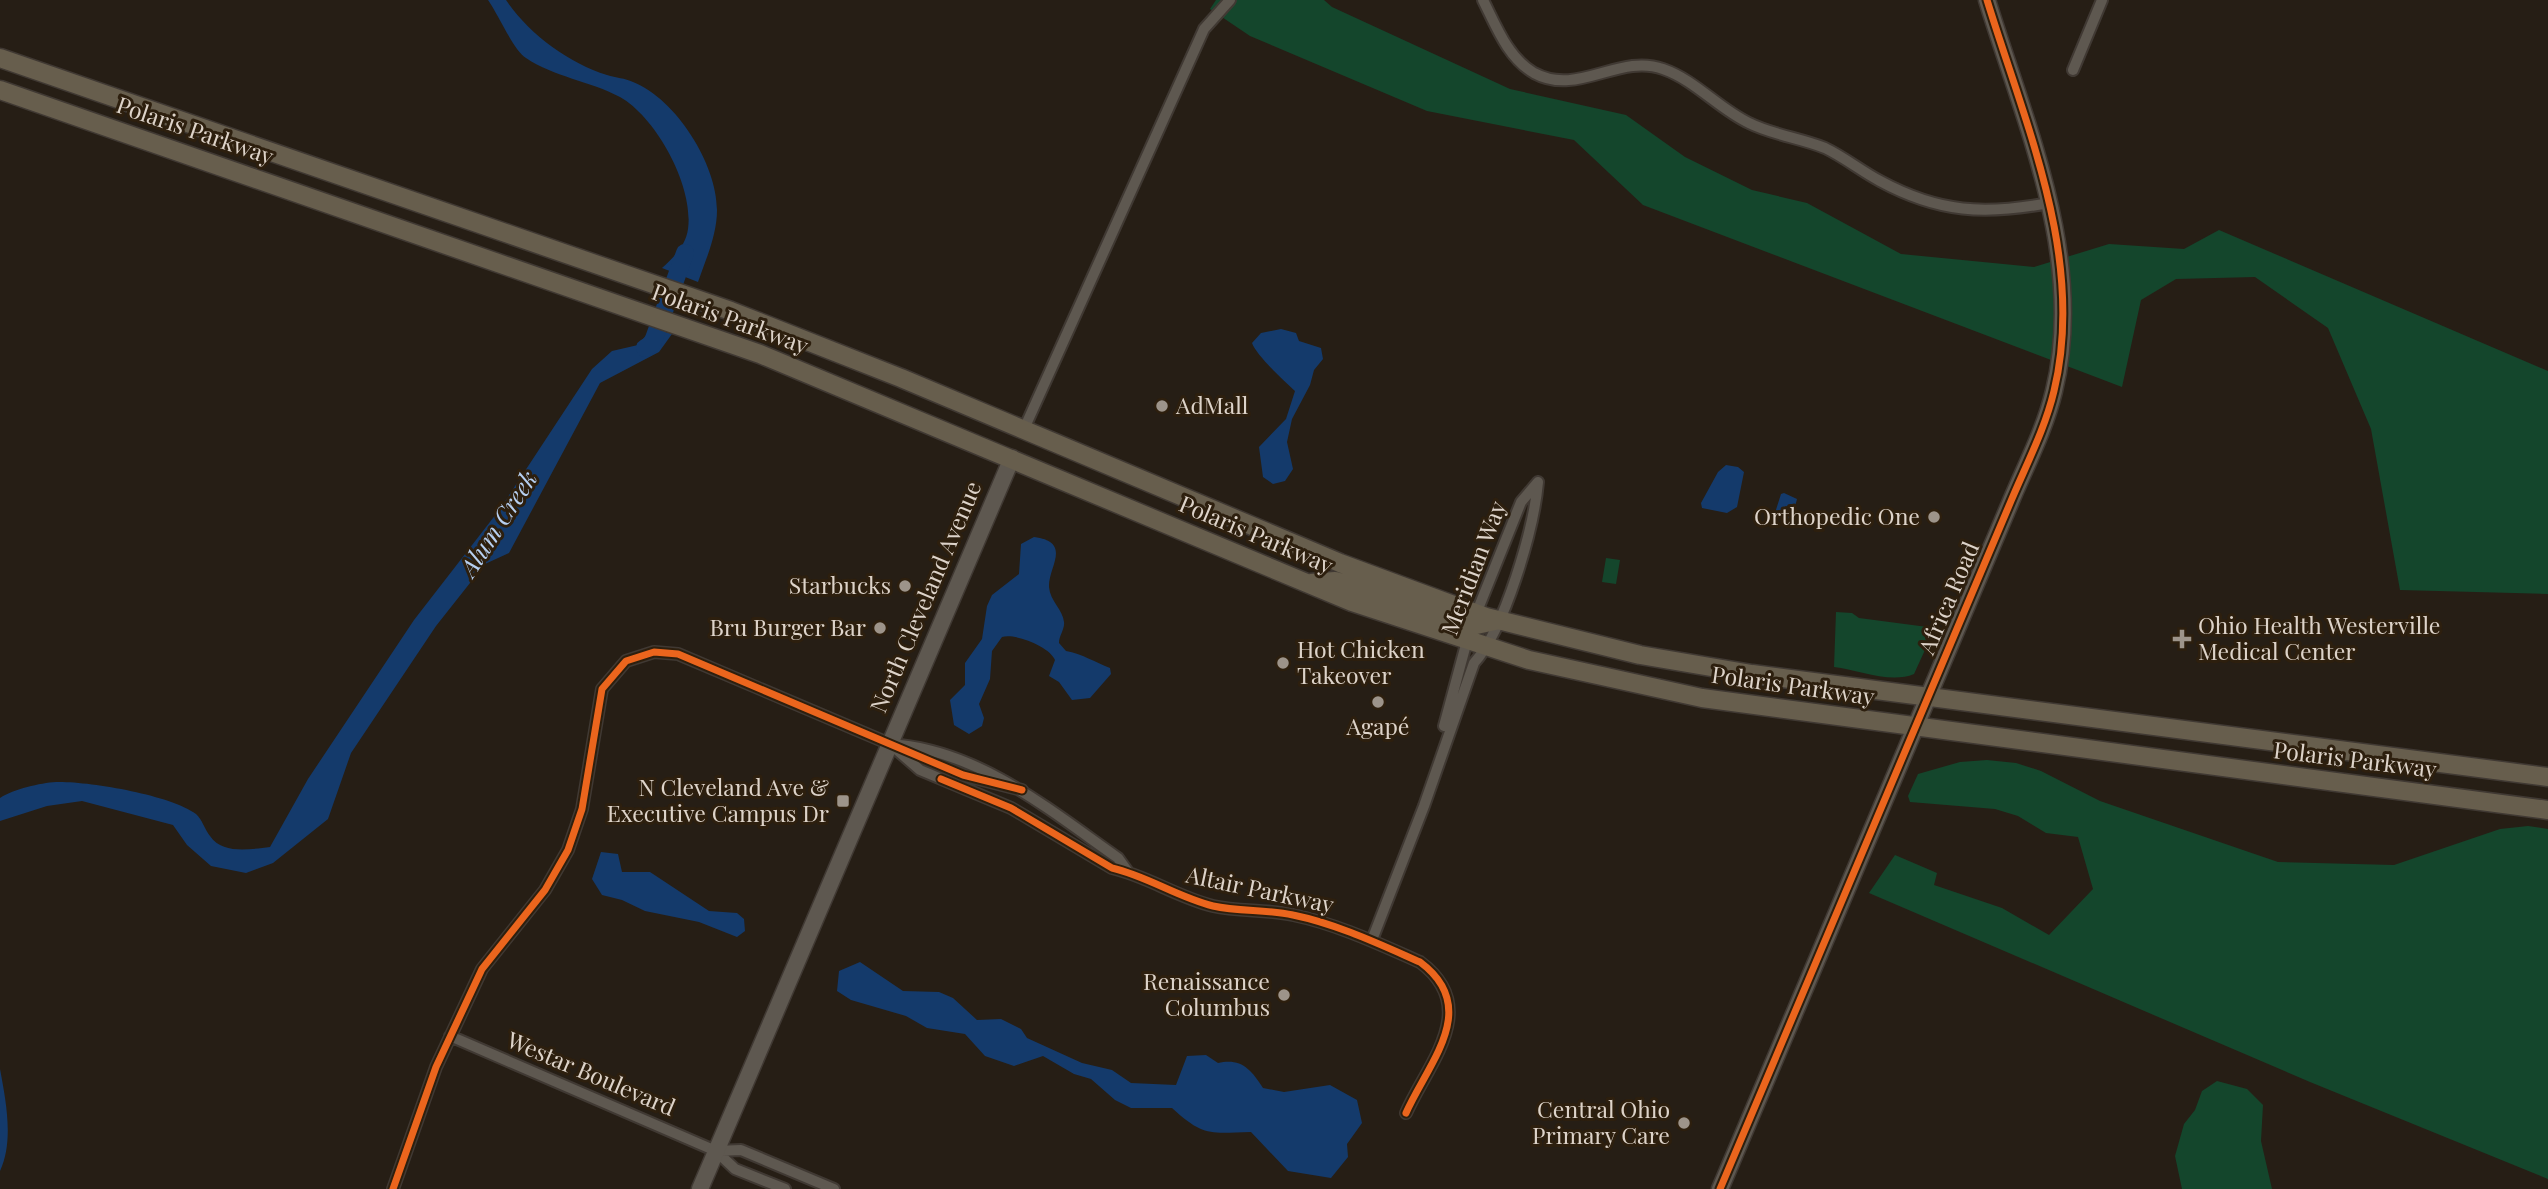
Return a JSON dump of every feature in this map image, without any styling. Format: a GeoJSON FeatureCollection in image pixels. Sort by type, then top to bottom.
{"type":"FeatureCollection","features":[{"type":"Feature","properties":{"kind":"main road","name":"Polaris Parkway"},"geometry":{"type":"LineString","coordinates":[[0,58],[707,302],[1024,429],[1340,563],[1471,627],[1488,648],[1638,686],[1915,727],[2548,810]]}},
{"type":"Feature","properties":{"kind":"main road","name":"Polaris Parkway"},"geometry":{"type":"LineString","coordinates":[[0,90],[773,359],[1307,583],[1342,583],[1471,627]]}},
{"type":"Feature","properties":{"kind":"main road","name":"North Cleveland Avenue"},"geometry":{"type":"LineString","coordinates":[[1012,458],[1024,429]]}},
{"type":"Feature","properties":{"kind":"main road","name":"Polaris Parkway"},"geometry":{"type":"LineString","coordinates":[[1497,620],[1640,655],[1752,674],[2548,777]]}},
{"type":"Feature","properties":{"kind":"main road"},"geometry":{"type":"LineString","coordinates":[[1471,627],[1497,620]]}},
{"type":"Feature","properties":{"kind":"street","name":"North Cleveland Avenue"},"geometry":{"type":"LineString","coordinates":[[1024,429],[1203,29],[1230,0]]}},
{"type":"Feature","properties":{"kind":"street"},"geometry":{"type":"LineString","coordinates":[[1483,0],[1504,41],[1520,63],[1547,79],[1578,80],[1623,67],[1646,65],[1664,69],[1748,123],[1825,148],[1906,195],[1979,212],[2049,203]]}},
{"type":"Feature","properties":{"kind":"street","name":"Africa Road"},"geometry":{"type":"LineString","coordinates":[[1720,1189],[2045,419],[2054,391],[2060,357],[2062,301],[2049,203],[1987,0]]}},
{"type":"Feature","properties":{"kind":"street"},"geometry":{"type":"LineString","coordinates":[[2073,70],[2102,0]]}},
{"type":"Feature","properties":{"kind":"street","name":"North Cleveland Avenue"},"geometry":{"type":"LineString","coordinates":[[700,1189],[1012,458]]}},
{"type":"Feature","properties":{"kind":"street","name":"Meridian Way"},"geometry":{"type":"LineString","coordinates":[[1372,940],[1440,757],[1474,663],[1488,648],[1530,529],[1538,482],[1521,502],[1471,627],[1443,727],[1440,757]]}},
{"type":"Feature","properties":{"kind":"street"},"geometry":{"type":"LineString","coordinates":[[394,1189],[414,1123],[450,1036],[482,969],[545,890],[568,850],[582,810],[597,702],[609,677],[626,661],[654,652],[678,654],[890,744]]}},
{"type":"Feature","properties":{"kind":"street","name":"Altair Parkway"},"geometry":{"type":"LineString","coordinates":[[890,744],[929,748],[1022,790],[1118,858],[1128,872]]}},
{"type":"Feature","properties":{"kind":"street","name":"Altair Parkway"},"geometry":{"type":"LineString","coordinates":[[890,744],[920,770],[1011,808],[1112,868],[1128,872],[1191,900],[1216,906],[1291,914],[1372,940],[1428,968],[1448,1005],[1450,1019],[1445,1042],[1405,1113]]}},
{"type":"Feature","properties":{"kind":"street","name":"Westar Boulevard"},"geometry":{"type":"LineString","coordinates":[[450,1036],[716,1151],[735,1169],[785,1189]]}},
{"type":"Feature","properties":{"kind":"street","name":"Westar Boulevard"},"geometry":{"type":"LineString","coordinates":[[716,1151],[741,1150],[834,1189]]}},
{"type":"Feature","properties":{"kind":"green space"},"geometry":{"type":"Polygon","coordinates":[[[1216,0],[1324,0],[1332,7],[1510,89],[1626,115],[1685,157],[1752,190],[1807,203],[1901,254],[2034,267],[2109,244],[2184,249],[2219,230],[2548,371],[2548,594],[2400,590],[2371,429],[2328,328],[2255,277],[2176,279],[2141,300],[2122,387],[1643,205],[1574,140],[1427,111],[1250,36],[1210,9],[1216,0]]]}},
{"type":"Feature","properties":{"kind":"green space"},"geometry":{"type":"Polygon","coordinates":[[[1606,558],[1620,560],[1616,584],[1602,582],[1606,558]]]}},
{"type":"Feature","properties":{"kind":"green space"},"geometry":{"type":"Polygon","coordinates":[[[1836,612],[1852,613],[1859,618],[1935,628],[1914,674],[1895,678],[1874,675],[1834,667],[1836,612]]]}},
{"type":"Feature","properties":{"kind":"green space"},"geometry":{"type":"Polygon","coordinates":[[[1987,760],[2016,763],[2041,771],[2100,801],[2278,862],[2394,865],[2500,829],[2528,826],[2548,829],[2548,1179],[2310,1082],[1869,893],[1895,855],[1937,873],[1934,885],[2002,908],[2049,935],[2093,889],[2078,837],[2046,833],[2018,816],[1995,809],[1910,802],[1908,796],[1918,774],[1960,762],[1987,760]]]}},
{"type":"Feature","properties":{"kind":"green space"},"geometry":{"type":"Polygon","coordinates":[[[2217,1081],[2247,1089],[2263,1105],[2261,1141],[2272,1189],[2182,1189],[2175,1156],[2184,1124],[2195,1110],[2202,1091],[2217,1081]]]}},
{"type":"Feature","properties":{"kind":"water"},"geometry":{"type":"Polygon","coordinates":[[[488,0],[506,0],[538,36],[578,63],[649,90],[691,135],[710,173],[717,210],[715,229],[698,282],[662,268],[685,240],[688,212],[679,174],[659,137],[634,107],[620,97],[548,70],[521,54],[488,0]]]}},
{"type":"Feature","properties":{"kind":"water"},"geometry":{"type":"Polygon","coordinates":[[[652,328],[672,334],[659,352],[600,383],[509,553],[485,564],[436,626],[351,753],[328,819],[273,863],[246,873],[211,866],[187,845],[173,825],[82,801],[47,806],[0,821],[0,798],[27,787],[70,782],[129,790],[184,807],[198,816],[210,836],[222,846],[238,849],[270,847],[308,779],[414,620],[500,509],[592,369],[612,351],[638,345],[652,328]]]}},
{"type":"Feature","properties":{"kind":"water"},"geometry":{"type":"Polygon","coordinates":[[[1281,329],[1296,333],[1299,341],[1321,348],[1323,359],[1314,370],[1310,385],[1292,419],[1287,442],[1293,469],[1285,481],[1273,484],[1263,477],[1259,447],[1286,419],[1295,391],[1265,361],[1252,343],[1261,333],[1281,329]]]}},
{"type":"Feature","properties":{"kind":"water"},"geometry":{"type":"Polygon","coordinates":[[[1726,465],[1738,467],[1744,472],[1737,507],[1727,513],[1702,508],[1701,503],[1718,472],[1726,465]]]}},
{"type":"Feature","properties":{"kind":"water"},"geometry":{"type":"Polygon","coordinates":[[[1781,494],[1797,499],[1793,514],[1787,520],[1774,516],[1781,494]]]}},
{"type":"Feature","properties":{"kind":"water"},"geometry":{"type":"Polygon","coordinates":[[[1034,537],[1053,544],[1056,550],[1049,587],[1064,622],[1059,643],[1066,651],[1110,668],[1111,674],[1090,698],[1072,700],[1059,682],[1049,676],[1055,660],[1047,650],[1024,639],[1002,637],[992,651],[990,679],[979,704],[984,718],[982,726],[969,734],[954,725],[950,700],[965,685],[965,663],[982,639],[987,606],[992,595],[1019,574],[1021,544],[1034,537]]]}},
{"type":"Feature","properties":{"kind":"water"},"geometry":{"type":"Polygon","coordinates":[[[601,852],[618,854],[622,872],[650,872],[709,911],[737,913],[744,919],[745,931],[737,937],[699,922],[645,911],[622,900],[602,895],[592,879],[601,852]]]}},
{"type":"Feature","properties":{"kind":"water"},"geometry":{"type":"Polygon","coordinates":[[[860,962],[903,991],[939,992],[953,998],[977,1020],[1001,1019],[1021,1029],[1027,1038],[1082,1063],[1112,1070],[1131,1083],[1176,1085],[1187,1056],[1206,1055],[1218,1063],[1233,1062],[1245,1066],[1263,1088],[1284,1092],[1330,1085],[1357,1100],[1362,1123],[1347,1144],[1348,1157],[1331,1178],[1288,1171],[1251,1132],[1225,1133],[1200,1129],[1172,1108],[1131,1108],[1115,1100],[1091,1079],[1074,1074],[1043,1056],[1014,1066],[985,1056],[965,1034],[927,1028],[906,1016],[851,1000],[837,991],[839,971],[860,962]]]}},
{"type":"Feature","properties":{"kind":"water"},"geometry":{"type":"Polygon","coordinates":[[[0,1069],[8,1134],[0,1171],[0,1069]]]}},
{"type":"Feature","properties":{"kind":"waterway","name":"Alum Creek"},"geometry":{"type":"LineString","coordinates":[[645,348],[652,344],[685,253]]}},
{"type":"Feature","properties":{"kind":"cycle path"},"geometry":{"type":"LineString","coordinates":[[1720,1189],[2035,447],[2054,391],[2062,341],[2062,292],[2057,242],[2033,143],[1987,0]]}},
{"type":"Feature","properties":{"kind":"cycle path"},"geometry":{"type":"LineString","coordinates":[[393,1189],[436,1067],[482,969],[545,890],[568,850],[582,809],[602,689],[626,661],[654,652],[678,654],[963,775],[1022,790]]}},
{"type":"Feature","properties":{"kind":"cycle path"},"geometry":{"type":"LineString","coordinates":[[941,779],[1011,808],[1112,868],[1187,897],[1223,908],[1283,913],[1309,919],[1358,935],[1420,962],[1438,980],[1447,998],[1449,1017],[1436,1055],[1406,1113]]}},
{"type":"Feature","properties":{"kind":"place","name":"AdMall"},"geometry":{"type":"Point","coordinates":[1162,406]}},
{"type":"Feature","properties":{"kind":"place","name":"Orthopedic One"},"geometry":{"type":"Point","coordinates":[1934,517]}},
{"type":"Feature","properties":{"kind":"place","name":"Starbucks"},"geometry":{"type":"Point","coordinates":[905,586]}},
{"type":"Feature","properties":{"kind":"place","name":"Bru Burger Bar"},"geometry":{"type":"Point","coordinates":[880,628]}},
{"type":"Feature","properties":{"kind":"place","name":"Ohio Health Westerville Medical Center"},"geometry":{"type":"Point","coordinates":[2182,639]}},
{"type":"Feature","properties":{"kind":"place","name":"Hot Chicken Takeover"},"geometry":{"type":"Point","coordinates":[1283,663]}},
{"type":"Feature","properties":{"kind":"place","name":"Agapé"},"geometry":{"type":"Point","coordinates":[1378,702]}},
{"type":"Feature","properties":{"kind":"place","name":"N Cleveland Ave & Executive Campus Dr"},"geometry":{"type":"Point","coordinates":[843,801]}},
{"type":"Feature","properties":{"kind":"place","name":"Renaissance Columbus"},"geometry":{"type":"Point","coordinates":[1284,995]}},
{"type":"Feature","properties":{"kind":"place","name":"Central Ohio Primary Care"},"geometry":{"type":"Point","coordinates":[1684,1123]}}]}
